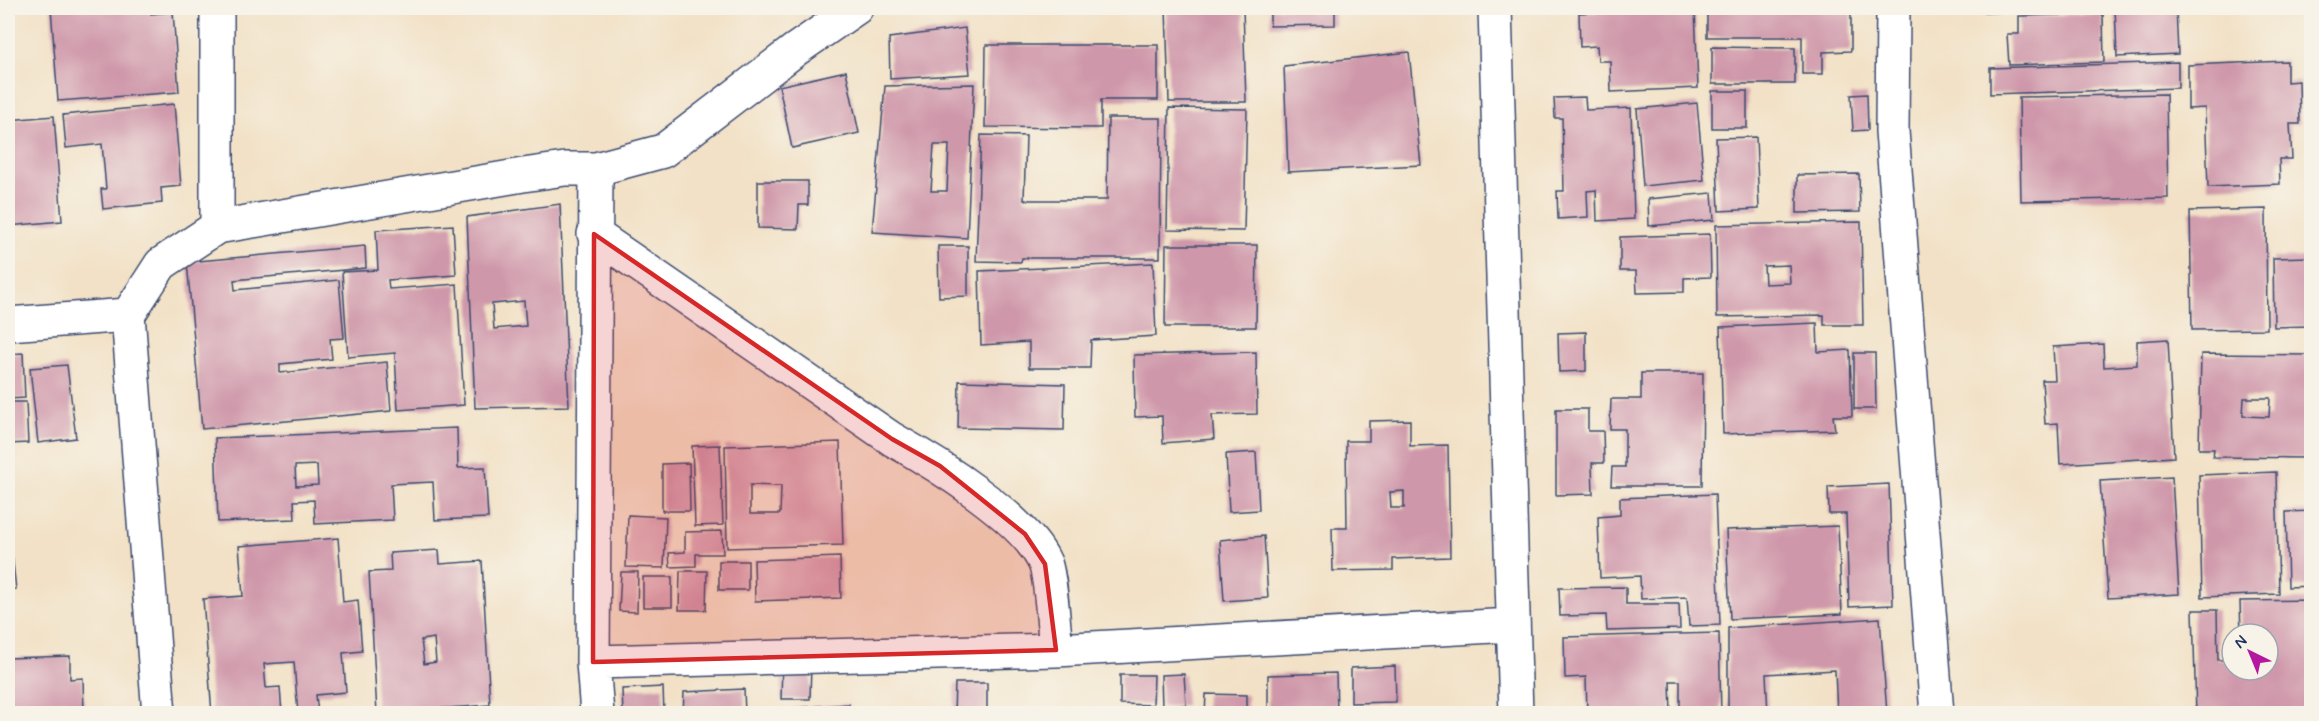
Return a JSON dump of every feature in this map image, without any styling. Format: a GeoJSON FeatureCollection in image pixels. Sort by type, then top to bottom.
{"type":"FeatureCollection","features":[{"type":"Feature","properties":{"kind":"street"},"geometry":{"type":"LineString","coordinates":[[217,8],[217,227]]}},
{"type":"Feature","properties":{"kind":"street"},"geometry":{"type":"LineString","coordinates":[[159,714],[128,315],[161,264],[217,227],[523,175],[565,169],[596,169],[663,151],[795,50],[856,8]]}},
{"type":"Feature","properties":{"kind":"street"},"geometry":{"type":"LineString","coordinates":[[1495,8],[1516,714]]}},
{"type":"Feature","properties":{"kind":"street"},"geometry":{"type":"LineString","coordinates":[[1893,8],[1892,131],[1937,714]]}},
{"type":"Feature","properties":{"kind":"street"},"geometry":{"type":"LineString","coordinates":[[596,169],[593,662],[597,714]]}},
{"type":"Feature","properties":{"kind":"street"},"geometry":{"type":"LineString","coordinates":[[594,234],[892,439],[940,466],[1025,534],[1045,564],[1056,650]]}},
{"type":"Feature","properties":{"kind":"street"},"geometry":{"type":"LineString","coordinates":[[8,324],[128,315]]}},
{"type":"Feature","properties":{"kind":"street"},"geometry":{"type":"LineString","coordinates":[[593,662],[1056,650],[1512,625]]}},
{"type":"Feature","properties":{"kind":"highlighted area"},"geometry":{"type":"Polygon","coordinates":[[[594,234],[892,439],[940,466],[1025,534],[1045,564],[1056,650],[593,662],[594,234]]]}},
{"type":"Feature","properties":{"kind":"building"},"geometry":{"type":"Polygon","coordinates":[[[51,8],[150,8],[151,14],[173,12],[179,92],[58,101],[51,8]]]}},
{"type":"Feature","properties":{"kind":"building"},"geometry":{"type":"Polygon","coordinates":[[[1166,8],[1243,8],[1246,102],[1169,102],[1166,8]]]}},
{"type":"Feature","properties":{"kind":"building"},"geometry":{"type":"Polygon","coordinates":[[[1270,8],[1335,8],[1335,25],[1270,26],[1270,8]]]}},
{"type":"Feature","properties":{"kind":"building"},"geometry":{"type":"Polygon","coordinates":[[[1597,8],[1695,8],[1698,88],[1611,92],[1610,61],[1598,61],[1597,46],[1580,47],[1579,13],[1597,12],[1597,8]]]}},
{"type":"Feature","properties":{"kind":"building"},"geometry":{"type":"Polygon","coordinates":[[[1707,8],[1851,8],[1851,51],[1823,52],[1823,74],[1802,74],[1802,37],[1707,37],[1707,8]]]}},
{"type":"Feature","properties":{"kind":"building"},"geometry":{"type":"Polygon","coordinates":[[[1985,8],[2076,8],[2076,9],[1985,13],[1985,8]]]}},
{"type":"Feature","properties":{"kind":"building"},"geometry":{"type":"Polygon","coordinates":[[[2115,8],[2176,8],[2178,54],[2117,57],[2115,8]]]}},
{"type":"Feature","properties":{"kind":"building"},"geometry":{"type":"Polygon","coordinates":[[[2103,14],[2104,62],[2009,65],[2007,34],[2019,34],[2019,16],[2103,14]]]}},
{"type":"Feature","properties":{"kind":"building"},"geometry":{"type":"Polygon","coordinates":[[[965,28],[970,74],[890,79],[889,38],[965,28]]]}},
{"type":"Feature","properties":{"kind":"building"},"geometry":{"type":"Polygon","coordinates":[[[986,45],[1158,45],[1158,100],[1101,100],[1101,128],[985,127],[986,45]]]}},
{"type":"Feature","properties":{"kind":"building"},"geometry":{"type":"Polygon","coordinates":[[[1712,47],[1795,48],[1795,84],[1712,84],[1712,47]]]}},
{"type":"Feature","properties":{"kind":"building"},"geometry":{"type":"Polygon","coordinates":[[[1409,52],[1421,165],[1288,172],[1284,66],[1409,52]]]}},
{"type":"Feature","properties":{"kind":"building"},"geometry":{"type":"Polygon","coordinates":[[[2287,61],[2287,82],[2299,81],[2300,124],[2290,124],[2292,159],[2279,159],[2280,184],[2208,187],[2205,108],[2188,109],[2188,65],[2287,61]]]}},
{"type":"Feature","properties":{"kind":"building"},"geometry":{"type":"Polygon","coordinates":[[[2178,62],[2178,88],[1990,94],[1990,68],[2178,62]]]}},
{"type":"Feature","properties":{"kind":"building"},"geometry":{"type":"Polygon","coordinates":[[[846,71],[859,133],[792,148],[779,86],[846,71]]]}},
{"type":"Feature","properties":{"kind":"building"},"geometry":{"type":"Polygon","coordinates":[[[974,84],[967,238],[872,232],[885,86],[974,84]],[[934,145],[931,191],[947,191],[949,145],[934,145]]]}},
{"type":"Feature","properties":{"kind":"building"},"geometry":{"type":"Polygon","coordinates":[[[1712,91],[1747,91],[1747,128],[1712,128],[1712,91]]]}},
{"type":"Feature","properties":{"kind":"building"},"geometry":{"type":"Polygon","coordinates":[[[1867,94],[1868,130],[1853,131],[1851,95],[1867,94]]]}},
{"type":"Feature","properties":{"kind":"building"},"geometry":{"type":"Polygon","coordinates":[[[2166,94],[2168,198],[2021,201],[2019,97],[2166,94]]]}},
{"type":"Feature","properties":{"kind":"building"},"geometry":{"type":"Polygon","coordinates":[[[1585,97],[1586,110],[1631,108],[1634,219],[1597,221],[1596,190],[1587,191],[1588,217],[1558,219],[1557,191],[1564,191],[1562,118],[1555,118],[1554,98],[1585,97]]]}},
{"type":"Feature","properties":{"kind":"building"},"geometry":{"type":"Polygon","coordinates":[[[1697,103],[1704,180],[1643,186],[1637,109],[1697,103]]]}},
{"type":"Feature","properties":{"kind":"building"},"geometry":{"type":"Polygon","coordinates":[[[174,104],[181,186],[161,188],[162,203],[103,209],[101,189],[106,189],[102,144],[66,148],[63,115],[174,104]]]}},
{"type":"Feature","properties":{"kind":"building"},"geometry":{"type":"Polygon","coordinates":[[[1169,108],[1247,109],[1244,231],[1167,230],[1169,108]]]}},
{"type":"Feature","properties":{"kind":"building"},"geometry":{"type":"Polygon","coordinates":[[[54,116],[62,221],[8,226],[8,120],[54,116]]]}},
{"type":"Feature","properties":{"kind":"building"},"geometry":{"type":"Polygon","coordinates":[[[1108,118],[1161,118],[1160,258],[1022,258],[1021,262],[976,261],[981,135],[1026,136],[1024,200],[1107,200],[1108,118]]]}},
{"type":"Feature","properties":{"kind":"building"},"geometry":{"type":"Polygon","coordinates":[[[1756,137],[1759,209],[1719,211],[1716,138],[1756,137]]]}},
{"type":"Feature","properties":{"kind":"building"},"geometry":{"type":"Polygon","coordinates":[[[1859,174],[1860,212],[1797,213],[1797,175],[1859,174]]]}},
{"type":"Feature","properties":{"kind":"building"},"geometry":{"type":"Polygon","coordinates":[[[758,181],[808,181],[808,205],[799,205],[798,229],[758,228],[758,181]]]}},
{"type":"Feature","properties":{"kind":"building"},"geometry":{"type":"Polygon","coordinates":[[[1712,193],[1714,220],[1649,226],[1648,199],[1712,193]]]}},
{"type":"Feature","properties":{"kind":"building"},"geometry":{"type":"Polygon","coordinates":[[[560,204],[569,406],[475,408],[467,217],[560,204]],[[524,301],[492,304],[494,329],[526,326],[524,301]]]}},
{"type":"Feature","properties":{"kind":"building"},"geometry":{"type":"Polygon","coordinates":[[[2266,209],[2267,329],[2192,330],[2190,211],[2266,209]]]}},
{"type":"Feature","properties":{"kind":"building"},"geometry":{"type":"Polygon","coordinates":[[[1861,222],[1863,325],[1824,325],[1824,315],[1717,317],[1716,225],[1861,222]],[[1789,265],[1764,266],[1765,284],[1790,283],[1789,265]]]}},
{"type":"Feature","properties":{"kind":"building"},"geometry":{"type":"Polygon","coordinates":[[[453,225],[456,275],[388,280],[389,289],[457,284],[464,405],[398,410],[395,353],[348,357],[342,272],[378,270],[376,230],[453,225]]]}},
{"type":"Feature","properties":{"kind":"building"},"geometry":{"type":"Polygon","coordinates":[[[1710,234],[1711,277],[1684,278],[1684,292],[1637,293],[1636,271],[1620,271],[1620,237],[1710,234]]]}},
{"type":"Feature","properties":{"kind":"building"},"geometry":{"type":"Polygon","coordinates":[[[1166,245],[1257,245],[1256,327],[1165,327],[1166,245]]]}},
{"type":"Feature","properties":{"kind":"building"},"geometry":{"type":"Polygon","coordinates":[[[365,246],[366,268],[234,280],[235,290],[339,280],[344,338],[330,339],[332,359],[280,364],[280,373],[387,362],[391,411],[202,429],[187,262],[365,246]]]}},
{"type":"Feature","properties":{"kind":"building"},"geometry":{"type":"Polygon","coordinates":[[[938,246],[968,246],[968,296],[939,297],[938,246]]]}},
{"type":"Feature","properties":{"kind":"building"},"geometry":{"type":"Polygon","coordinates":[[[2312,257],[2312,326],[2274,327],[2273,258],[2312,257]]]}},
{"type":"Feature","properties":{"kind":"building"},"geometry":{"type":"Polygon","coordinates":[[[1153,263],[1156,336],[1091,340],[1090,368],[1029,368],[1029,342],[981,345],[979,271],[1153,263]]]}},
{"type":"Feature","properties":{"kind":"building"},"geometry":{"type":"Polygon","coordinates":[[[1817,323],[1818,352],[1850,350],[1852,416],[1833,416],[1835,430],[1723,434],[1720,327],[1817,323]]]}},
{"type":"Feature","properties":{"kind":"building"},"geometry":{"type":"Polygon","coordinates":[[[1586,332],[1586,371],[1559,372],[1558,333],[1586,332]]]}},
{"type":"Feature","properties":{"kind":"building"},"geometry":{"type":"Polygon","coordinates":[[[2168,339],[2174,457],[2060,464],[2058,423],[2045,424],[2042,380],[2055,380],[2053,347],[2103,344],[2104,367],[2137,365],[2137,341],[2168,339]]]}},
{"type":"Feature","properties":{"kind":"building"},"geometry":{"type":"Polygon","coordinates":[[[1256,352],[1257,414],[1212,415],[1214,439],[1163,443],[1162,416],[1135,417],[1134,355],[1256,352]]]}},
{"type":"Feature","properties":{"kind":"building"},"geometry":{"type":"Polygon","coordinates":[[[23,353],[25,398],[8,399],[8,354],[23,353]]]}},
{"type":"Feature","properties":{"kind":"building"},"geometry":{"type":"Polygon","coordinates":[[[1854,353],[1875,353],[1876,409],[1854,409],[1854,353]]]}},
{"type":"Feature","properties":{"kind":"building"},"geometry":{"type":"Polygon","coordinates":[[[2201,354],[2312,355],[2312,458],[2213,457],[2214,449],[2199,449],[2201,354]],[[2244,398],[2243,416],[2269,417],[2270,398],[2244,398]]]}},
{"type":"Feature","properties":{"kind":"building"},"geometry":{"type":"Polygon","coordinates":[[[67,365],[76,438],[38,443],[30,368],[67,365]]]}},
{"type":"Feature","properties":{"kind":"building"},"geometry":{"type":"Polygon","coordinates":[[[1641,373],[1703,373],[1702,486],[1611,486],[1612,467],[1625,467],[1625,429],[1610,429],[1611,399],[1641,399],[1641,373]]]}},
{"type":"Feature","properties":{"kind":"building"},"geometry":{"type":"Polygon","coordinates":[[[959,381],[1065,384],[1064,430],[958,428],[959,381]]]}},
{"type":"Feature","properties":{"kind":"building"},"geometry":{"type":"Polygon","coordinates":[[[8,402],[26,402],[28,443],[8,444],[8,402]]]}},
{"type":"Feature","properties":{"kind":"building"},"geometry":{"type":"Polygon","coordinates":[[[1556,409],[1588,409],[1588,431],[1603,431],[1604,463],[1592,463],[1593,494],[1556,495],[1556,409]]]}},
{"type":"Feature","properties":{"kind":"building"},"geometry":{"type":"Polygon","coordinates":[[[1410,420],[1410,446],[1448,445],[1450,557],[1393,559],[1393,570],[1333,571],[1332,528],[1347,528],[1346,441],[1369,441],[1369,421],[1410,420]],[[1404,491],[1390,492],[1391,508],[1404,508],[1404,491]]]}},
{"type":"Feature","properties":{"kind":"building"},"geometry":{"type":"Polygon","coordinates":[[[457,428],[458,468],[485,467],[488,518],[435,520],[433,482],[391,484],[393,520],[315,524],[314,500],[294,501],[295,519],[218,522],[215,438],[457,428]],[[317,465],[295,466],[296,486],[318,485],[317,465]]]}},
{"type":"Feature","properties":{"kind":"building"},"geometry":{"type":"Polygon","coordinates":[[[840,442],[843,545],[727,548],[725,446],[840,442]],[[750,485],[750,514],[780,514],[781,486],[750,485]]]}},
{"type":"Feature","properties":{"kind":"building"},"geometry":{"type":"Polygon","coordinates":[[[720,445],[723,525],[695,526],[692,446],[720,445]]]}},
{"type":"Feature","properties":{"kind":"building"},"geometry":{"type":"Polygon","coordinates":[[[1256,452],[1259,510],[1229,512],[1226,454],[1256,452]]]}},
{"type":"Feature","properties":{"kind":"building"},"geometry":{"type":"Polygon","coordinates":[[[689,463],[690,511],[662,511],[662,464],[689,463]]]}},
{"type":"Feature","properties":{"kind":"building"},"geometry":{"type":"Polygon","coordinates":[[[2276,472],[2279,594],[2202,597],[2199,475],[2276,472]]]}},
{"type":"Feature","properties":{"kind":"building"},"geometry":{"type":"Polygon","coordinates":[[[2172,477],[2179,594],[2108,598],[2100,481],[2172,477]]]}},
{"type":"Feature","properties":{"kind":"building"},"geometry":{"type":"Polygon","coordinates":[[[1889,484],[1893,605],[1849,607],[1846,514],[1829,514],[1828,487],[1889,484]]]}},
{"type":"Feature","properties":{"kind":"building"},"geometry":{"type":"Polygon","coordinates":[[[1715,494],[1720,625],[1689,626],[1687,597],[1641,599],[1640,576],[1600,578],[1598,517],[1620,515],[1620,498],[1715,494]]]}},
{"type":"Feature","properties":{"kind":"building"},"geometry":{"type":"Polygon","coordinates":[[[2312,511],[2312,586],[2288,587],[2286,512],[2312,511]]]}},
{"type":"Feature","properties":{"kind":"building"},"geometry":{"type":"Polygon","coordinates":[[[628,515],[666,517],[664,568],[626,567],[628,515]]]}},
{"type":"Feature","properties":{"kind":"building"},"geometry":{"type":"Polygon","coordinates":[[[1838,526],[1842,614],[1730,619],[1726,530],[1838,526]]]}},
{"type":"Feature","properties":{"kind":"building"},"geometry":{"type":"Polygon","coordinates":[[[722,531],[723,554],[696,554],[696,566],[670,567],[669,553],[685,552],[685,532],[722,531]]]}},
{"type":"Feature","properties":{"kind":"building"},"geometry":{"type":"Polygon","coordinates":[[[1264,536],[1268,598],[1224,601],[1220,540],[1264,536]]]}},
{"type":"Feature","properties":{"kind":"building"},"geometry":{"type":"Polygon","coordinates":[[[338,538],[343,602],[358,600],[362,651],[343,653],[346,692],[316,695],[318,714],[298,714],[294,662],[264,664],[266,688],[280,687],[282,714],[212,714],[203,599],[243,596],[239,546],[338,538]]]}},
{"type":"Feature","properties":{"kind":"building"},"geometry":{"type":"Polygon","coordinates":[[[439,550],[440,564],[482,561],[490,705],[377,713],[369,572],[391,571],[390,553],[439,550]],[[434,638],[421,640],[424,664],[436,662],[434,638]]]}},
{"type":"Feature","properties":{"kind":"building"},"geometry":{"type":"Polygon","coordinates":[[[8,554],[12,554],[16,589],[8,590],[8,554]]]}},
{"type":"Feature","properties":{"kind":"building"},"geometry":{"type":"Polygon","coordinates":[[[840,557],[841,598],[755,601],[754,560],[840,557]]]}},
{"type":"Feature","properties":{"kind":"building"},"geometry":{"type":"Polygon","coordinates":[[[719,561],[748,561],[748,590],[719,590],[719,561]]]}},
{"type":"Feature","properties":{"kind":"building"},"geometry":{"type":"Polygon","coordinates":[[[680,571],[707,571],[706,610],[679,610],[680,571]]]}},
{"type":"Feature","properties":{"kind":"building"},"geometry":{"type":"Polygon","coordinates":[[[621,572],[638,572],[637,612],[619,611],[621,572]]]}},
{"type":"Feature","properties":{"kind":"building"},"geometry":{"type":"Polygon","coordinates":[[[643,577],[672,577],[672,607],[643,607],[643,577]]]}},
{"type":"Feature","properties":{"kind":"building"},"geometry":{"type":"Polygon","coordinates":[[[1626,587],[1626,604],[1679,604],[1680,629],[1607,631],[1606,615],[1560,616],[1559,588],[1626,587]]]}},
{"type":"Feature","properties":{"kind":"building"},"geometry":{"type":"Polygon","coordinates":[[[2312,600],[2312,714],[2196,714],[2193,610],[2217,610],[2220,682],[2280,682],[2280,622],[2241,622],[2240,601],[2312,600]]]}},
{"type":"Feature","properties":{"kind":"building"},"geometry":{"type":"Polygon","coordinates":[[[1880,618],[1887,714],[1837,714],[1835,670],[1766,674],[1768,714],[1728,714],[1728,628],[1880,618]]]}},
{"type":"Feature","properties":{"kind":"building"},"geometry":{"type":"Polygon","coordinates":[[[1719,633],[1721,714],[1680,714],[1680,681],[1670,681],[1671,714],[1587,714],[1586,677],[1565,678],[1564,637],[1719,633]]]}},
{"type":"Feature","properties":{"kind":"building"},"geometry":{"type":"Polygon","coordinates":[[[70,656],[70,679],[83,678],[84,714],[8,714],[8,658],[70,656]]]}},
{"type":"Feature","properties":{"kind":"building"},"geometry":{"type":"Polygon","coordinates":[[[782,664],[811,664],[810,699],[781,699],[782,664]]]}},
{"type":"Feature","properties":{"kind":"building"},"geometry":{"type":"Polygon","coordinates":[[[1395,666],[1396,702],[1351,703],[1351,668],[1395,666]]]}},
{"type":"Feature","properties":{"kind":"building"},"geometry":{"type":"Polygon","coordinates":[[[1336,673],[1337,714],[1268,714],[1268,675],[1336,673]]]}},
{"type":"Feature","properties":{"kind":"building"},"geometry":{"type":"Polygon","coordinates":[[[1184,674],[1186,705],[1162,707],[1161,675],[1184,674]]]}},
{"type":"Feature","properties":{"kind":"building"},"geometry":{"type":"Polygon","coordinates":[[[1120,675],[1154,675],[1153,705],[1120,704],[1120,675]]]}},
{"type":"Feature","properties":{"kind":"building"},"geometry":{"type":"Polygon","coordinates":[[[955,683],[987,683],[987,714],[954,714],[955,683]]]}},
{"type":"Feature","properties":{"kind":"building"},"geometry":{"type":"Polygon","coordinates":[[[663,687],[664,714],[623,714],[622,689],[663,687]]]}},
{"type":"Feature","properties":{"kind":"building"},"geometry":{"type":"Polygon","coordinates":[[[744,689],[745,714],[683,714],[684,692],[744,689]]]}},
{"type":"Feature","properties":{"kind":"building"},"geometry":{"type":"Polygon","coordinates":[[[1206,694],[1247,695],[1247,714],[1205,714],[1206,694]]]}},
{"type":"Feature","properties":{"kind":"building"},"geometry":{"type":"Polygon","coordinates":[[[849,704],[849,714],[794,714],[794,708],[849,704]]]}}]}
